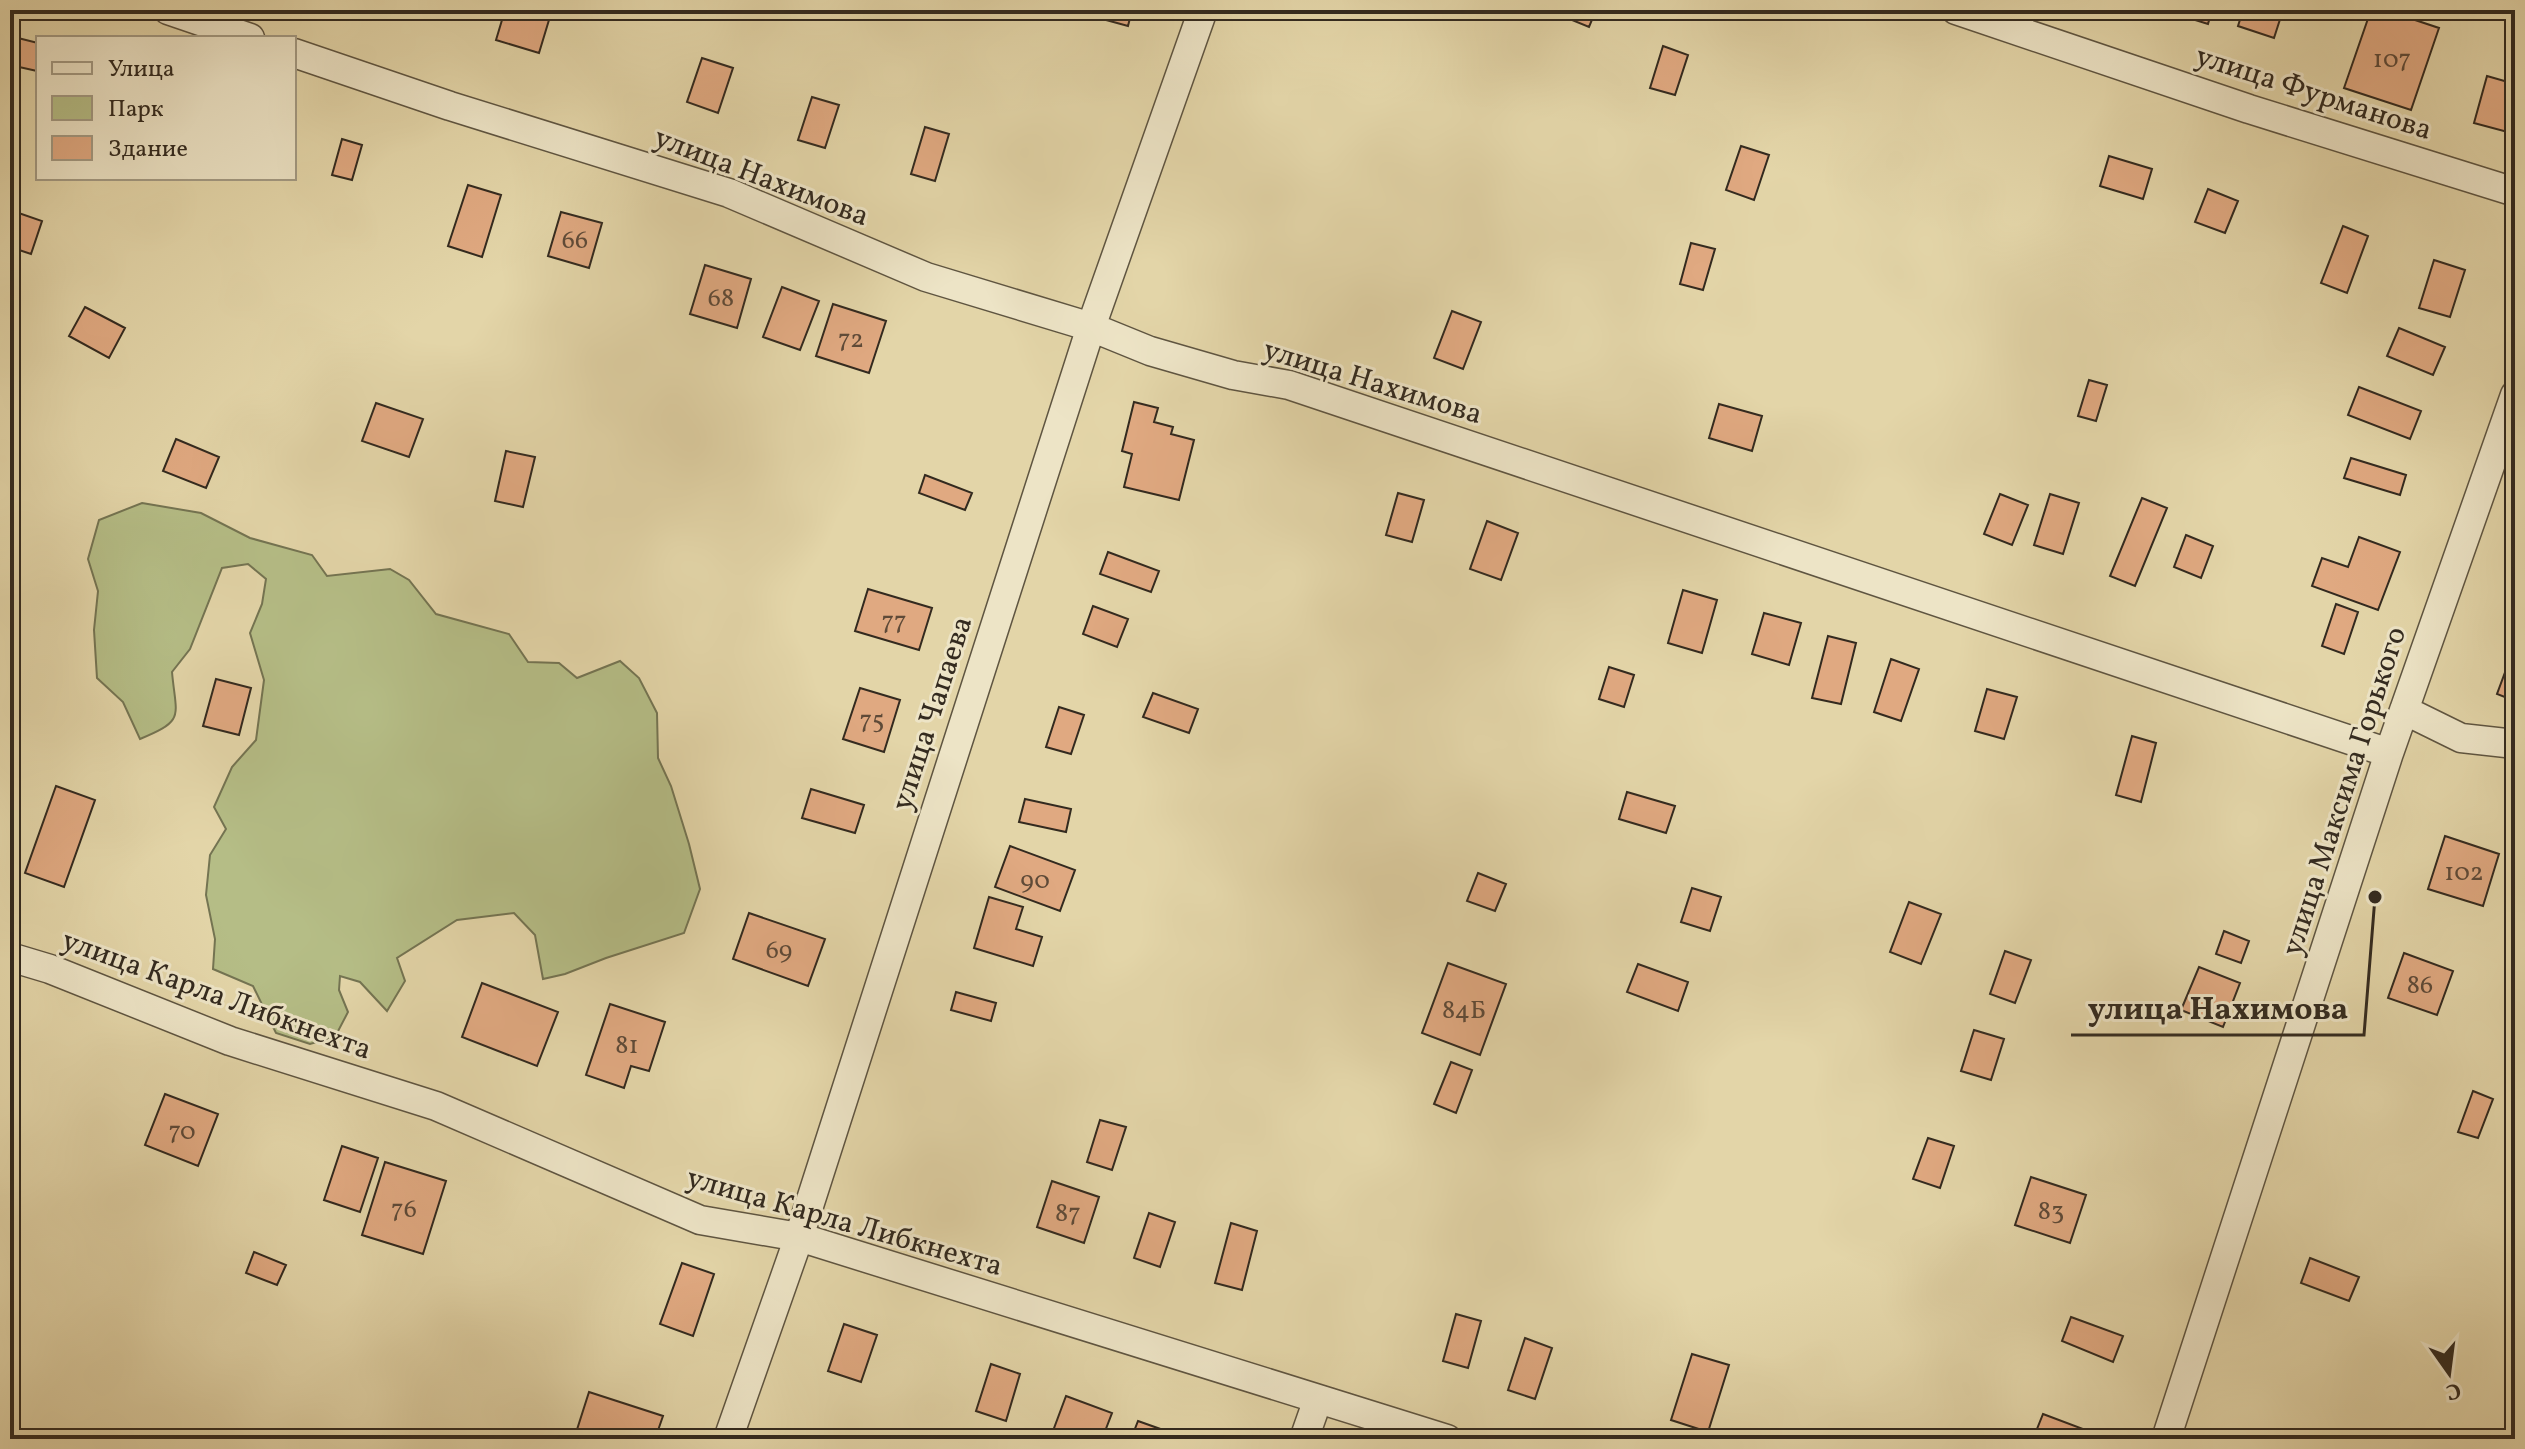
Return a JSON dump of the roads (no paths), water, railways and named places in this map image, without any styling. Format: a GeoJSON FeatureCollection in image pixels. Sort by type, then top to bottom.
{"type":"FeatureCollection","features":[{"type":"Feature","properties":{"kind":"street"},"geometry":{"type":"LineString","coordinates":[[168,10],[244,36]]}},
{"type":"Feature","properties":{"kind":"street","name":"улица Чапаева"},"geometry":{"type":"LineString","coordinates":[[728,1439],[799,1237],[1091,327],[1203,10]]}},
{"type":"Feature","properties":{"kind":"street","name":"улица Фурманова"},"geometry":{"type":"LineString","coordinates":[[1956,10],[2249,109],[2515,192]]}},
{"type":"Feature","properties":{"kind":"street","name":"улица Нахимова"},"geometry":{"type":"LineString","coordinates":[[296,54],[450,106],[729,193],[926,277],[1091,327],[1150,351],[1233,375],[1289,385],[2389,753]]}},
{"type":"Feature","properties":{"kind":"street","name":"улица Максима Горького"},"geometry":{"type":"LineString","coordinates":[[2166,1439],[2389,753],[2515,395]]}},
{"type":"Feature","properties":{"kind":"street"},"geometry":{"type":"LineString","coordinates":[[2404,710],[2461,738],[2515,744]]}},
{"type":"Feature","properties":{"kind":"street","name":"улица Карла Либкнехта"},"geometry":{"type":"LineString","coordinates":[[10,957],[50,969],[230,1041],[436,1106],[700,1220],[799,1237],[1447,1439]]}},
{"type":"Feature","properties":{"kind":"street"},"geometry":{"type":"LineString","coordinates":[[1304,1439],[1318,1399]]}},
{"type":"Feature","properties":{"kind":"place","name":"улица Нахимова"},"geometry":{"type":"Point","coordinates":[2375,897]}}]}
